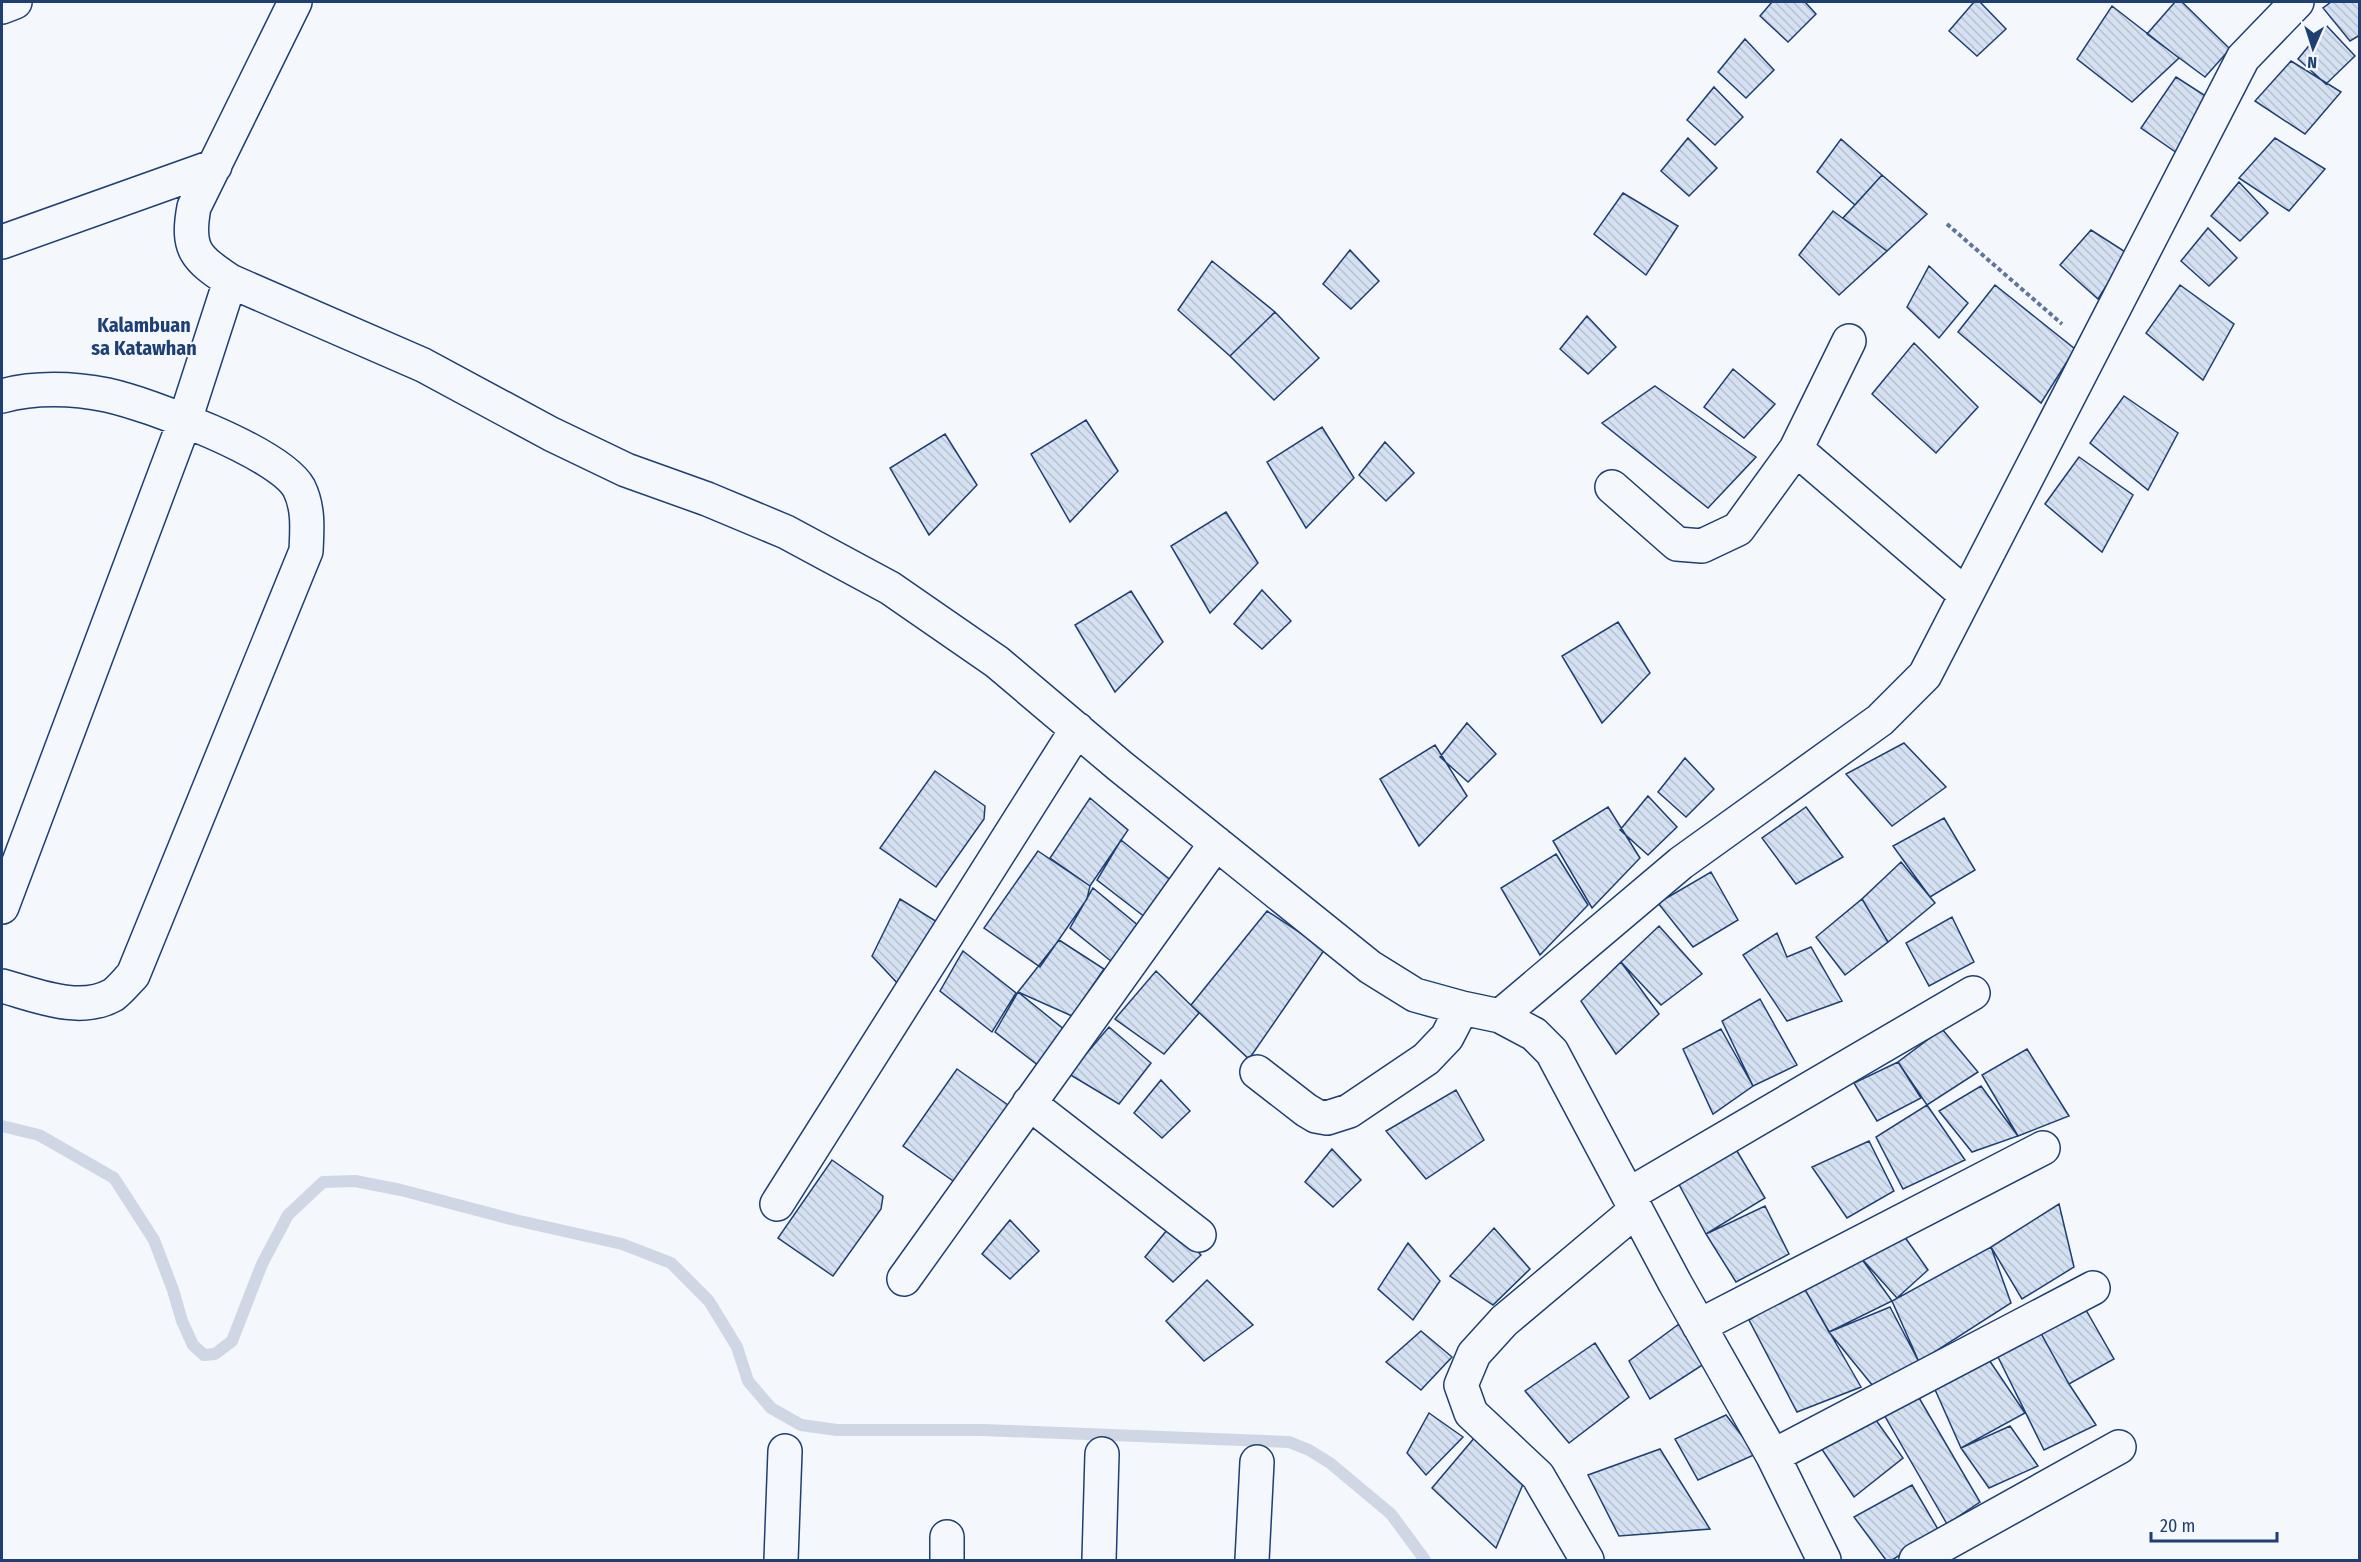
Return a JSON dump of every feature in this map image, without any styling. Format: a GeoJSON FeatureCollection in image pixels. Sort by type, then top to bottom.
{"type":"FeatureCollection","features":[{"type":"Feature","properties":{"kind":"street"},"geometry":{"type":"LineString","coordinates":[[2,7],[15,2]]}},
{"type":"Feature","properties":{"kind":"street"},"geometry":{"type":"LineString","coordinates":[[295,2],[194,207],[191,226],[193,248],[205,264],[230,281],[423,365],[551,434],[626,470],[707,499],[786,532],[890,588],[997,662],[1370,967],[1415,995],[1500,1016],[1533,1034],[1552,1052],[1699,1326],[1773,1456],[1824,1560]]}},
{"type":"Feature","properties":{"kind":"street"},"geometry":{"type":"LineString","coordinates":[[1500,1016],[1681,864],[1880,720],[1925,675],[2243,58],[2297,2]]}},
{"type":"Feature","properties":{"kind":"street"},"geometry":{"type":"LineString","coordinates":[[2,242],[215,166]]}},
{"type":"Feature","properties":{"kind":"street"},"geometry":{"type":"LineString","coordinates":[[2,907],[185,420],[230,281]]}},
{"type":"Feature","properties":{"kind":"street"},"geometry":{"type":"LineString","coordinates":[[1612,487],[1677,544],[1702,546],[1738,530],[1796,449],[1849,341]]}},
{"type":"Feature","properties":{"kind":"street"},"geometry":{"type":"LineString","coordinates":[[2,396],[61,389],[107,395],[185,420],[268,459],[298,488],[308,519],[306,551],[133,975],[114,994],[90,1003],[66,1002],[2,986]]}},
{"type":"Feature","properties":{"kind":"street"},"geometry":{"type":"LineString","coordinates":[[1796,449],[1966,595]]}},
{"type":"Feature","properties":{"kind":"street"},"geometry":{"type":"LineString","coordinates":[[777,1204],[1077,729]]}},
{"type":"Feature","properties":{"kind":"street"},"geometry":{"type":"LineString","coordinates":[[904,1279],[1216,843]]}},
{"type":"Feature","properties":{"kind":"street"},"geometry":{"type":"LineString","coordinates":[[1587,1560],[1538,1476],[1471,1413],[1461,1385],[1474,1354],[1504,1321],[1632,1202],[1973,993]]}},
{"type":"Feature","properties":{"kind":"street"},"geometry":{"type":"LineString","coordinates":[[1257,1072],[1306,1110],[1316,1116],[1327,1118],[1349,1110],[1426,1059],[1447,1037],[1462,1008]]}},
{"type":"Feature","properties":{"kind":"street"},"geometry":{"type":"LineString","coordinates":[[1029,1103],[1200,1235]]}},
{"type":"Feature","properties":{"kind":"street"},"geometry":{"type":"LineString","coordinates":[[1699,1326],[2043,1148]]}},
{"type":"Feature","properties":{"kind":"street"},"geometry":{"type":"LineString","coordinates":[[1773,1456],[2092,1288]]}},
{"type":"Feature","properties":{"kind":"street"},"geometry":{"type":"LineString","coordinates":[[1916,1560],[2119,1447]]}},
{"type":"Feature","properties":{"kind":"street"},"geometry":{"type":"LineString","coordinates":[[781,1560],[785,1451]]}},
{"type":"Feature","properties":{"kind":"street"},"geometry":{"type":"LineString","coordinates":[[1099,1560],[1102,1454]]}},
{"type":"Feature","properties":{"kind":"street"},"geometry":{"type":"LineString","coordinates":[[1252,1560],[1257,1461]]}},
{"type":"Feature","properties":{"kind":"path"},"geometry":{"type":"LineString","coordinates":[[1947,224],[2053,315],[2091,353]]}},
{"type":"Feature","properties":{"kind":"building"},"geometry":{"type":"Polygon","coordinates":[[[1772,2],[1805,2],[1816,14],[1788,42],[1760,16],[1772,2]]]}},
{"type":"Feature","properties":{"kind":"building"},"geometry":{"type":"Polygon","coordinates":[[[1974,2],[1980,2],[2006,29],[1977,56],[1949,31],[1974,2]]]}},
{"type":"Feature","properties":{"kind":"building"},"geometry":{"type":"Polygon","coordinates":[[[2175,2],[2182,2],[2230,49],[2205,77],[2147,34],[2175,2]]]}},
{"type":"Feature","properties":{"kind":"building"},"geometry":{"type":"Polygon","coordinates":[[[2331,2],[2360,2],[2360,35],[2350,41],[2323,8],[2331,2]]]}},
{"type":"Feature","properties":{"kind":"building"},"geometry":{"type":"Polygon","coordinates":[[[2112,6],[2179,58],[2132,102],[2077,59],[2112,6]]]}},
{"type":"Feature","properties":{"kind":"building"},"geometry":{"type":"Polygon","coordinates":[[[2326,25],[2355,56],[2326,84],[2298,59],[2326,25]]]}},
{"type":"Feature","properties":{"kind":"building"},"geometry":{"type":"Polygon","coordinates":[[[1745,39],[1774,70],[1746,98],[1718,72],[1745,39]]]}},
{"type":"Feature","properties":{"kind":"building"},"geometry":{"type":"Polygon","coordinates":[[[2291,61],[2341,92],[2305,134],[2255,101],[2291,61]]]}},
{"type":"Feature","properties":{"kind":"building"},"geometry":{"type":"Polygon","coordinates":[[[2176,77],[2218,104],[2187,160],[2141,128],[2176,77]]]}},
{"type":"Feature","properties":{"kind":"building"},"geometry":{"type":"Polygon","coordinates":[[[1714,87],[1743,117],[1715,145],[1687,120],[1714,87]]]}},
{"type":"Feature","properties":{"kind":"building"},"geometry":{"type":"Polygon","coordinates":[[[1688,138],[1717,168],[1689,196],[1661,171],[1688,138]]]}},
{"type":"Feature","properties":{"kind":"building"},"geometry":{"type":"Polygon","coordinates":[[[2275,138],[2325,169],[2289,211],[2239,178],[2275,138]]]}},
{"type":"Feature","properties":{"kind":"building"},"geometry":{"type":"Polygon","coordinates":[[[1841,139],[1882,175],[1855,205],[1817,172],[1841,139]]]}},
{"type":"Feature","properties":{"kind":"building"},"geometry":{"type":"Polygon","coordinates":[[[1882,175],[1927,214],[1887,251],[1843,218],[1882,175]]]}},
{"type":"Feature","properties":{"kind":"building"},"geometry":{"type":"Polygon","coordinates":[[[2239,182],[2268,213],[2240,241],[2211,216],[2239,182]]]}},
{"type":"Feature","properties":{"kind":"building"},"geometry":{"type":"Polygon","coordinates":[[[1623,193],[1678,226],[1646,275],[1594,234],[1623,193]]]}},
{"type":"Feature","properties":{"kind":"building"},"geometry":{"type":"Polygon","coordinates":[[[1833,211],[1887,251],[1839,295],[1799,255],[1833,211]]]}},
{"type":"Feature","properties":{"kind":"building"},"geometry":{"type":"Polygon","coordinates":[[[2208,228],[2237,258],[2209,286],[2181,261],[2208,228]]]}},
{"type":"Feature","properties":{"kind":"building"},"geometry":{"type":"Polygon","coordinates":[[[2091,230],[2127,253],[2098,299],[2060,265],[2091,230]]]}},
{"type":"Feature","properties":{"kind":"building"},"geometry":{"type":"Polygon","coordinates":[[[1350,250],[1379,281],[1351,309],[1323,284],[1350,250]]]}},
{"type":"Feature","properties":{"kind":"building"},"geometry":{"type":"Polygon","coordinates":[[[1212,261],[1275,312],[1230,356],[1178,310],[1212,261]]]}},
{"type":"Feature","properties":{"kind":"building"},"geometry":{"type":"Polygon","coordinates":[[[1929,266],[1968,303],[1939,338],[1907,307],[1929,266]]]}},
{"type":"Feature","properties":{"kind":"building"},"geometry":{"type":"Polygon","coordinates":[[[1995,285],[2075,349],[2041,403],[1958,332],[1995,285]]]}},
{"type":"Feature","properties":{"kind":"building"},"geometry":{"type":"Polygon","coordinates":[[[2180,285],[2234,324],[2203,380],[2146,333],[2180,285]]]}},
{"type":"Feature","properties":{"kind":"building"},"geometry":{"type":"Polygon","coordinates":[[[1275,312],[1319,358],[1274,400],[1230,356],[1275,312]]]}},
{"type":"Feature","properties":{"kind":"building"},"geometry":{"type":"Polygon","coordinates":[[[1587,316],[1616,347],[1588,374],[1560,349],[1587,316]]]}},
{"type":"Feature","properties":{"kind":"building"},"geometry":{"type":"Polygon","coordinates":[[[1914,343],[1978,407],[1936,453],[1872,394],[1914,343]]]}},
{"type":"Feature","properties":{"kind":"building"},"geometry":{"type":"Polygon","coordinates":[[[1733,369],[1775,404],[1744,438],[1704,407],[1733,369]]]}},
{"type":"Feature","properties":{"kind":"building"},"geometry":{"type":"Polygon","coordinates":[[[1655,386],[1756,457],[1708,508],[1602,423],[1655,386]]]}},
{"type":"Feature","properties":{"kind":"building"},"geometry":{"type":"Polygon","coordinates":[[[2124,396],[2178,433],[2148,490],[2090,443],[2124,396]]]}},
{"type":"Feature","properties":{"kind":"building"},"geometry":{"type":"Polygon","coordinates":[[[1086,420],[1118,471],[1070,522],[1031,454],[1086,420]]]}},
{"type":"Feature","properties":{"kind":"building"},"geometry":{"type":"Polygon","coordinates":[[[1322,427],[1354,478],[1306,528],[1267,462],[1322,427]]]}},
{"type":"Feature","properties":{"kind":"building"},"geometry":{"type":"Polygon","coordinates":[[[945,434],[977,485],[929,535],[890,468],[945,434]]]}},
{"type":"Feature","properties":{"kind":"building"},"geometry":{"type":"Polygon","coordinates":[[[1385,442],[1414,473],[1386,501],[1359,475],[1385,442]]]}},
{"type":"Feature","properties":{"kind":"building"},"geometry":{"type":"Polygon","coordinates":[[[2079,457],[2133,495],[2102,552],[2045,504],[2079,457]]]}},
{"type":"Feature","properties":{"kind":"building"},"geometry":{"type":"Polygon","coordinates":[[[1226,512],[1258,563],[1210,613],[1171,546],[1226,512]]]}},
{"type":"Feature","properties":{"kind":"building"},"geometry":{"type":"Polygon","coordinates":[[[1262,590],[1291,621],[1262,649],[1234,624],[1262,590]]]}},
{"type":"Feature","properties":{"kind":"building"},"geometry":{"type":"Polygon","coordinates":[[[1131,591],[1163,642],[1115,692],[1075,625],[1131,591]]]}},
{"type":"Feature","properties":{"kind":"building"},"geometry":{"type":"Polygon","coordinates":[[[1618,622],[1650,673],[1602,723],[1562,656],[1618,622]]]}},
{"type":"Feature","properties":{"kind":"building"},"geometry":{"type":"Polygon","coordinates":[[[1467,723],[1496,754],[1468,782],[1440,757],[1467,723]]]}},
{"type":"Feature","properties":{"kind":"building"},"geometry":{"type":"Polygon","coordinates":[[[1904,743],[1946,787],[1892,826],[1846,774],[1904,743]]]}},
{"type":"Feature","properties":{"kind":"building"},"geometry":{"type":"Polygon","coordinates":[[[1435,745],[1467,796],[1419,846],[1380,779],[1435,745]]]}},
{"type":"Feature","properties":{"kind":"building"},"geometry":{"type":"Polygon","coordinates":[[[1685,758],[1714,789],[1686,817],[1658,792],[1685,758]]]}},
{"type":"Feature","properties":{"kind":"building"},"geometry":{"type":"Polygon","coordinates":[[[935,771],[985,806],[984,819],[936,887],[880,848],[935,771]]]}},
{"type":"Feature","properties":{"kind":"building"},"geometry":{"type":"Polygon","coordinates":[[[1648,796],[1677,827],[1648,855],[1620,830],[1648,796]]]}},
{"type":"Feature","properties":{"kind":"building"},"geometry":{"type":"Polygon","coordinates":[[[1090,798],[1128,830],[1090,886],[1050,858],[1090,798]]]}},
{"type":"Feature","properties":{"kind":"building"},"geometry":{"type":"Polygon","coordinates":[[[1608,807],[1640,858],[1592,908],[1553,841],[1608,807]]]}},
{"type":"Feature","properties":{"kind":"building"},"geometry":{"type":"Polygon","coordinates":[[[1806,807],[1843,857],[1796,884],[1762,838],[1806,807]]]}},
{"type":"Feature","properties":{"kind":"building"},"geometry":{"type":"Polygon","coordinates":[[[1944,818],[1975,870],[1930,897],[1893,846],[1944,818]]]}},
{"type":"Feature","properties":{"kind":"building"},"geometry":{"type":"Polygon","coordinates":[[[1121,840],[1173,882],[1150,921],[1097,880],[1121,840]]]}},
{"type":"Feature","properties":{"kind":"building"},"geometry":{"type":"Polygon","coordinates":[[[1038,851],[1090,886],[1087,899],[1040,967],[984,928],[1038,851]]]}},
{"type":"Feature","properties":{"kind":"building"},"geometry":{"type":"Polygon","coordinates":[[[1556,854],[1588,905],[1540,955],[1501,888],[1556,854]]]}},
{"type":"Feature","properties":{"kind":"building"},"geometry":{"type":"Polygon","coordinates":[[[1901,862],[1935,903],[1888,942],[1862,899],[1901,862]]]}},
{"type":"Feature","properties":{"kind":"building"},"geometry":{"type":"Polygon","coordinates":[[[1711,872],[1738,920],[1693,947],[1658,903],[1711,872]]]}},
{"type":"Feature","properties":{"kind":"building"},"geometry":{"type":"Polygon","coordinates":[[[1093,888],[1146,932],[1122,970],[1070,928],[1093,888]]]}},
{"type":"Feature","properties":{"kind":"building"},"geometry":{"type":"Polygon","coordinates":[[[900,899],[942,925],[900,986],[872,956],[900,899]]]}},
{"type":"Feature","properties":{"kind":"building"},"geometry":{"type":"Polygon","coordinates":[[[1862,899],[1888,942],[1845,975],[1816,937],[1862,899]]]}},
{"type":"Feature","properties":{"kind":"building"},"geometry":{"type":"Polygon","coordinates":[[[1267,911],[1325,949],[1249,1059],[1191,1005],[1267,911]]]}},
{"type":"Feature","properties":{"kind":"building"},"geometry":{"type":"Polygon","coordinates":[[[1952,917],[1974,962],[1929,986],[1906,943],[1952,917]]]}},
{"type":"Feature","properties":{"kind":"building"},"geometry":{"type":"Polygon","coordinates":[[[1659,926],[1702,974],[1661,1005],[1621,962],[1659,926]]]}},
{"type":"Feature","properties":{"kind":"building"},"geometry":{"type":"Polygon","coordinates":[[[1777,933],[1787,957],[1811,947],[1842,1001],[1787,1021],[1743,955],[1777,933]]]}},
{"type":"Feature","properties":{"kind":"building"},"geometry":{"type":"Polygon","coordinates":[[[1059,940],[1104,969],[1072,1016],[1018,992],[1059,940]]]}},
{"type":"Feature","properties":{"kind":"building"},"geometry":{"type":"Polygon","coordinates":[[[963,951],[1016,993],[992,1032],[940,991],[963,951]]]}},
{"type":"Feature","properties":{"kind":"building"},"geometry":{"type":"Polygon","coordinates":[[[1621,962],[1659,1014],[1616,1054],[1581,1001],[1621,962]]]}},
{"type":"Feature","properties":{"kind":"building"},"geometry":{"type":"Polygon","coordinates":[[[1156,971],[1199,1013],[1164,1054],[1115,1019],[1156,971]]]}},
{"type":"Feature","properties":{"kind":"building"},"geometry":{"type":"Polygon","coordinates":[[[1018,992],[1071,1035],[1048,1073],[995,1032],[1018,992]]]}},
{"type":"Feature","properties":{"kind":"building"},"geometry":{"type":"Polygon","coordinates":[[[1760,999],[1797,1065],[1753,1086],[1722,1021],[1760,999]]]}},
{"type":"Feature","properties":{"kind":"building"},"geometry":{"type":"Polygon","coordinates":[[[1109,1027],[1151,1063],[1119,1104],[1069,1074],[1109,1027]]]}},
{"type":"Feature","properties":{"kind":"building"},"geometry":{"type":"Polygon","coordinates":[[[1721,1029],[1753,1086],[1713,1114],[1683,1049],[1721,1029]]]}},
{"type":"Feature","properties":{"kind":"building"},"geometry":{"type":"Polygon","coordinates":[[[1942,1029],[1978,1072],[1927,1105],[1898,1062],[1942,1029]]]}},
{"type":"Feature","properties":{"kind":"building"},"geometry":{"type":"Polygon","coordinates":[[[2027,1049],[2069,1116],[2018,1136],[1982,1075],[2027,1049]]]}},
{"type":"Feature","properties":{"kind":"building"},"geometry":{"type":"Polygon","coordinates":[[[1898,1062],[1921,1098],[1877,1121],[1854,1083],[1898,1062]]]}},
{"type":"Feature","properties":{"kind":"building"},"geometry":{"type":"Polygon","coordinates":[[[957,1069],[1008,1105],[1006,1118],[959,1185],[903,1146],[957,1069]]]}},
{"type":"Feature","properties":{"kind":"building"},"geometry":{"type":"Polygon","coordinates":[[[1161,1080],[1190,1111],[1162,1138],[1134,1113],[1161,1080]]]}},
{"type":"Feature","properties":{"kind":"building"},"geometry":{"type":"Polygon","coordinates":[[[1981,1086],[2018,1136],[1972,1152],[1939,1111],[1981,1086]]]}},
{"type":"Feature","properties":{"kind":"building"},"geometry":{"type":"Polygon","coordinates":[[[1456,1090],[1484,1140],[1426,1179],[1386,1131],[1456,1090]]]}},
{"type":"Feature","properties":{"kind":"building"},"geometry":{"type":"Polygon","coordinates":[[[1927,1105],[1965,1160],[1903,1189],[1876,1137],[1927,1105]]]}},
{"type":"Feature","properties":{"kind":"building"},"geometry":{"type":"Polygon","coordinates":[[[1869,1141],[1894,1191],[1847,1218],[1812,1167],[1869,1141]]]}},
{"type":"Feature","properties":{"kind":"building"},"geometry":{"type":"Polygon","coordinates":[[[1734,1146],[1765,1198],[1706,1234],[1676,1179],[1734,1146]]]}},
{"type":"Feature","properties":{"kind":"building"},"geometry":{"type":"Polygon","coordinates":[[[1332,1149],[1361,1180],[1333,1207],[1305,1182],[1332,1149]]]}},
{"type":"Feature","properties":{"kind":"building"},"geometry":{"type":"Polygon","coordinates":[[[832,1160],[883,1196],[881,1209],[833,1276],[778,1238],[832,1160]]]}},
{"type":"Feature","properties":{"kind":"building"},"geometry":{"type":"Polygon","coordinates":[[[2059,1204],[2074,1267],[2022,1299],[1991,1247],[2059,1204]]]}},
{"type":"Feature","properties":{"kind":"building"},"geometry":{"type":"Polygon","coordinates":[[[1765,1206],[1789,1254],[1736,1282],[1706,1234],[1765,1206]]]}},
{"type":"Feature","properties":{"kind":"building"},"geometry":{"type":"Polygon","coordinates":[[[1010,1220],[1039,1251],[1010,1279],[982,1254],[1010,1220]]]}},
{"type":"Feature","properties":{"kind":"building"},"geometry":{"type":"Polygon","coordinates":[[[1172,1224],[1201,1255],[1173,1282],[1145,1257],[1172,1224]]]}},
{"type":"Feature","properties":{"kind":"building"},"geometry":{"type":"Polygon","coordinates":[[[1494,1228],[1530,1269],[1493,1305],[1450,1276],[1494,1228]]]}},
{"type":"Feature","properties":{"kind":"building"},"geometry":{"type":"Polygon","coordinates":[[[1902,1233],[1928,1270],[1897,1298],[1861,1258],[1902,1233]]]}},
{"type":"Feature","properties":{"kind":"building"},"geometry":{"type":"Polygon","coordinates":[[[1408,1243],[1440,1281],[1413,1320],[1378,1289],[1408,1243]]]}},
{"type":"Feature","properties":{"kind":"building"},"geometry":{"type":"Polygon","coordinates":[[[1991,1247],[2011,1303],[1919,1362],[1892,1301],[1991,1247]]]}},
{"type":"Feature","properties":{"kind":"building"},"geometry":{"type":"Polygon","coordinates":[[[1861,1258],[1892,1301],[1829,1332],[1803,1286],[1861,1258]]]}},
{"type":"Feature","properties":{"kind":"building"},"geometry":{"type":"Polygon","coordinates":[[[1207,1280],[1253,1325],[1204,1361],[1166,1321],[1207,1280]]]}},
{"type":"Feature","properties":{"kind":"building"},"geometry":{"type":"Polygon","coordinates":[[[1803,1286],[1861,1387],[1797,1412],[1749,1320],[1803,1286]]]}},
{"type":"Feature","properties":{"kind":"building"},"geometry":{"type":"Polygon","coordinates":[[[2082,1303],[2114,1359],[2069,1384],[2038,1328],[2082,1303]]]}},
{"type":"Feature","properties":{"kind":"building"},"geometry":{"type":"Polygon","coordinates":[[[1890,1307],[1919,1362],[1873,1386],[1829,1332],[1890,1307]]]}},
{"type":"Feature","properties":{"kind":"building"},"geometry":{"type":"Polygon","coordinates":[[[1679,1324],[1707,1362],[1650,1399],[1629,1361],[1679,1324]]]}},
{"type":"Feature","properties":{"kind":"building"},"geometry":{"type":"Polygon","coordinates":[[[2038,1328],[2069,1384],[2096,1425],[2044,1450],[1998,1357],[2038,1328]]]}},
{"type":"Feature","properties":{"kind":"building"},"geometry":{"type":"Polygon","coordinates":[[[1421,1331],[1452,1357],[1421,1390],[1386,1362],[1421,1331]]]}},
{"type":"Feature","properties":{"kind":"building"},"geometry":{"type":"Polygon","coordinates":[[[1595,1343],[1629,1397],[1569,1443],[1525,1391],[1595,1343]]]}},
{"type":"Feature","properties":{"kind":"building"},"geometry":{"type":"Polygon","coordinates":[[[1985,1354],[2025,1413],[1961,1448],[1933,1385],[1985,1354]]]}},
{"type":"Feature","properties":{"kind":"building"},"geometry":{"type":"Polygon","coordinates":[[[1915,1391],[1980,1502],[1947,1524],[1883,1413],[1915,1391]]]}},
{"type":"Feature","properties":{"kind":"building"},"geometry":{"type":"Polygon","coordinates":[[[1429,1413],[1463,1437],[1426,1475],[1407,1453],[1429,1413]]]}},
{"type":"Feature","properties":{"kind":"building"},"geometry":{"type":"Polygon","coordinates":[[[1726,1415],[1756,1454],[1698,1480],[1675,1439],[1726,1415]]]}},
{"type":"Feature","properties":{"kind":"building"},"geometry":{"type":"Polygon","coordinates":[[[1873,1416],[1903,1458],[1854,1497],[1819,1445],[1873,1416]]]}},
{"type":"Feature","properties":{"kind":"building"},"geometry":{"type":"Polygon","coordinates":[[[1492,1417],[1532,1463],[1496,1548],[1432,1488],[1492,1417]]]}},
{"type":"Feature","properties":{"kind":"building"},"geometry":{"type":"Polygon","coordinates":[[[2010,1426],[2038,1466],[1989,1488],[1961,1448],[2010,1426]]]}},
{"type":"Feature","properties":{"kind":"building"},"geometry":{"type":"Polygon","coordinates":[[[1660,1449],[1710,1529],[1619,1536],[1588,1475],[1660,1449]]]}},
{"type":"Feature","properties":{"kind":"building"},"geometry":{"type":"Polygon","coordinates":[[[1912,1485],[1939,1531],[1892,1560],[1886,1560],[1854,1517],[1912,1485]]]}},
{"type":"Feature","properties":{"kind":"waterway"},"geometry":{"type":"LineString","coordinates":[[2,1126],[39,1135],[114,1178],[154,1240],[182,1321],[193,1345],[204,1355],[215,1354],[232,1341],[262,1264],[288,1215],[323,1182],[355,1181],[401,1190],[515,1220],[622,1244],[671,1263],[709,1301],[737,1347],[748,1381],[771,1408],[801,1425],[837,1430],[983,1430],[1289,1442],[1309,1450],[1330,1463],[1391,1514],[1425,1560]]}},
{"type":"Feature","properties":{"kind":"district","name":"Kalambuan sa Katawhan"},"geometry":{"type":"Point","coordinates":[144,336]}}]}
